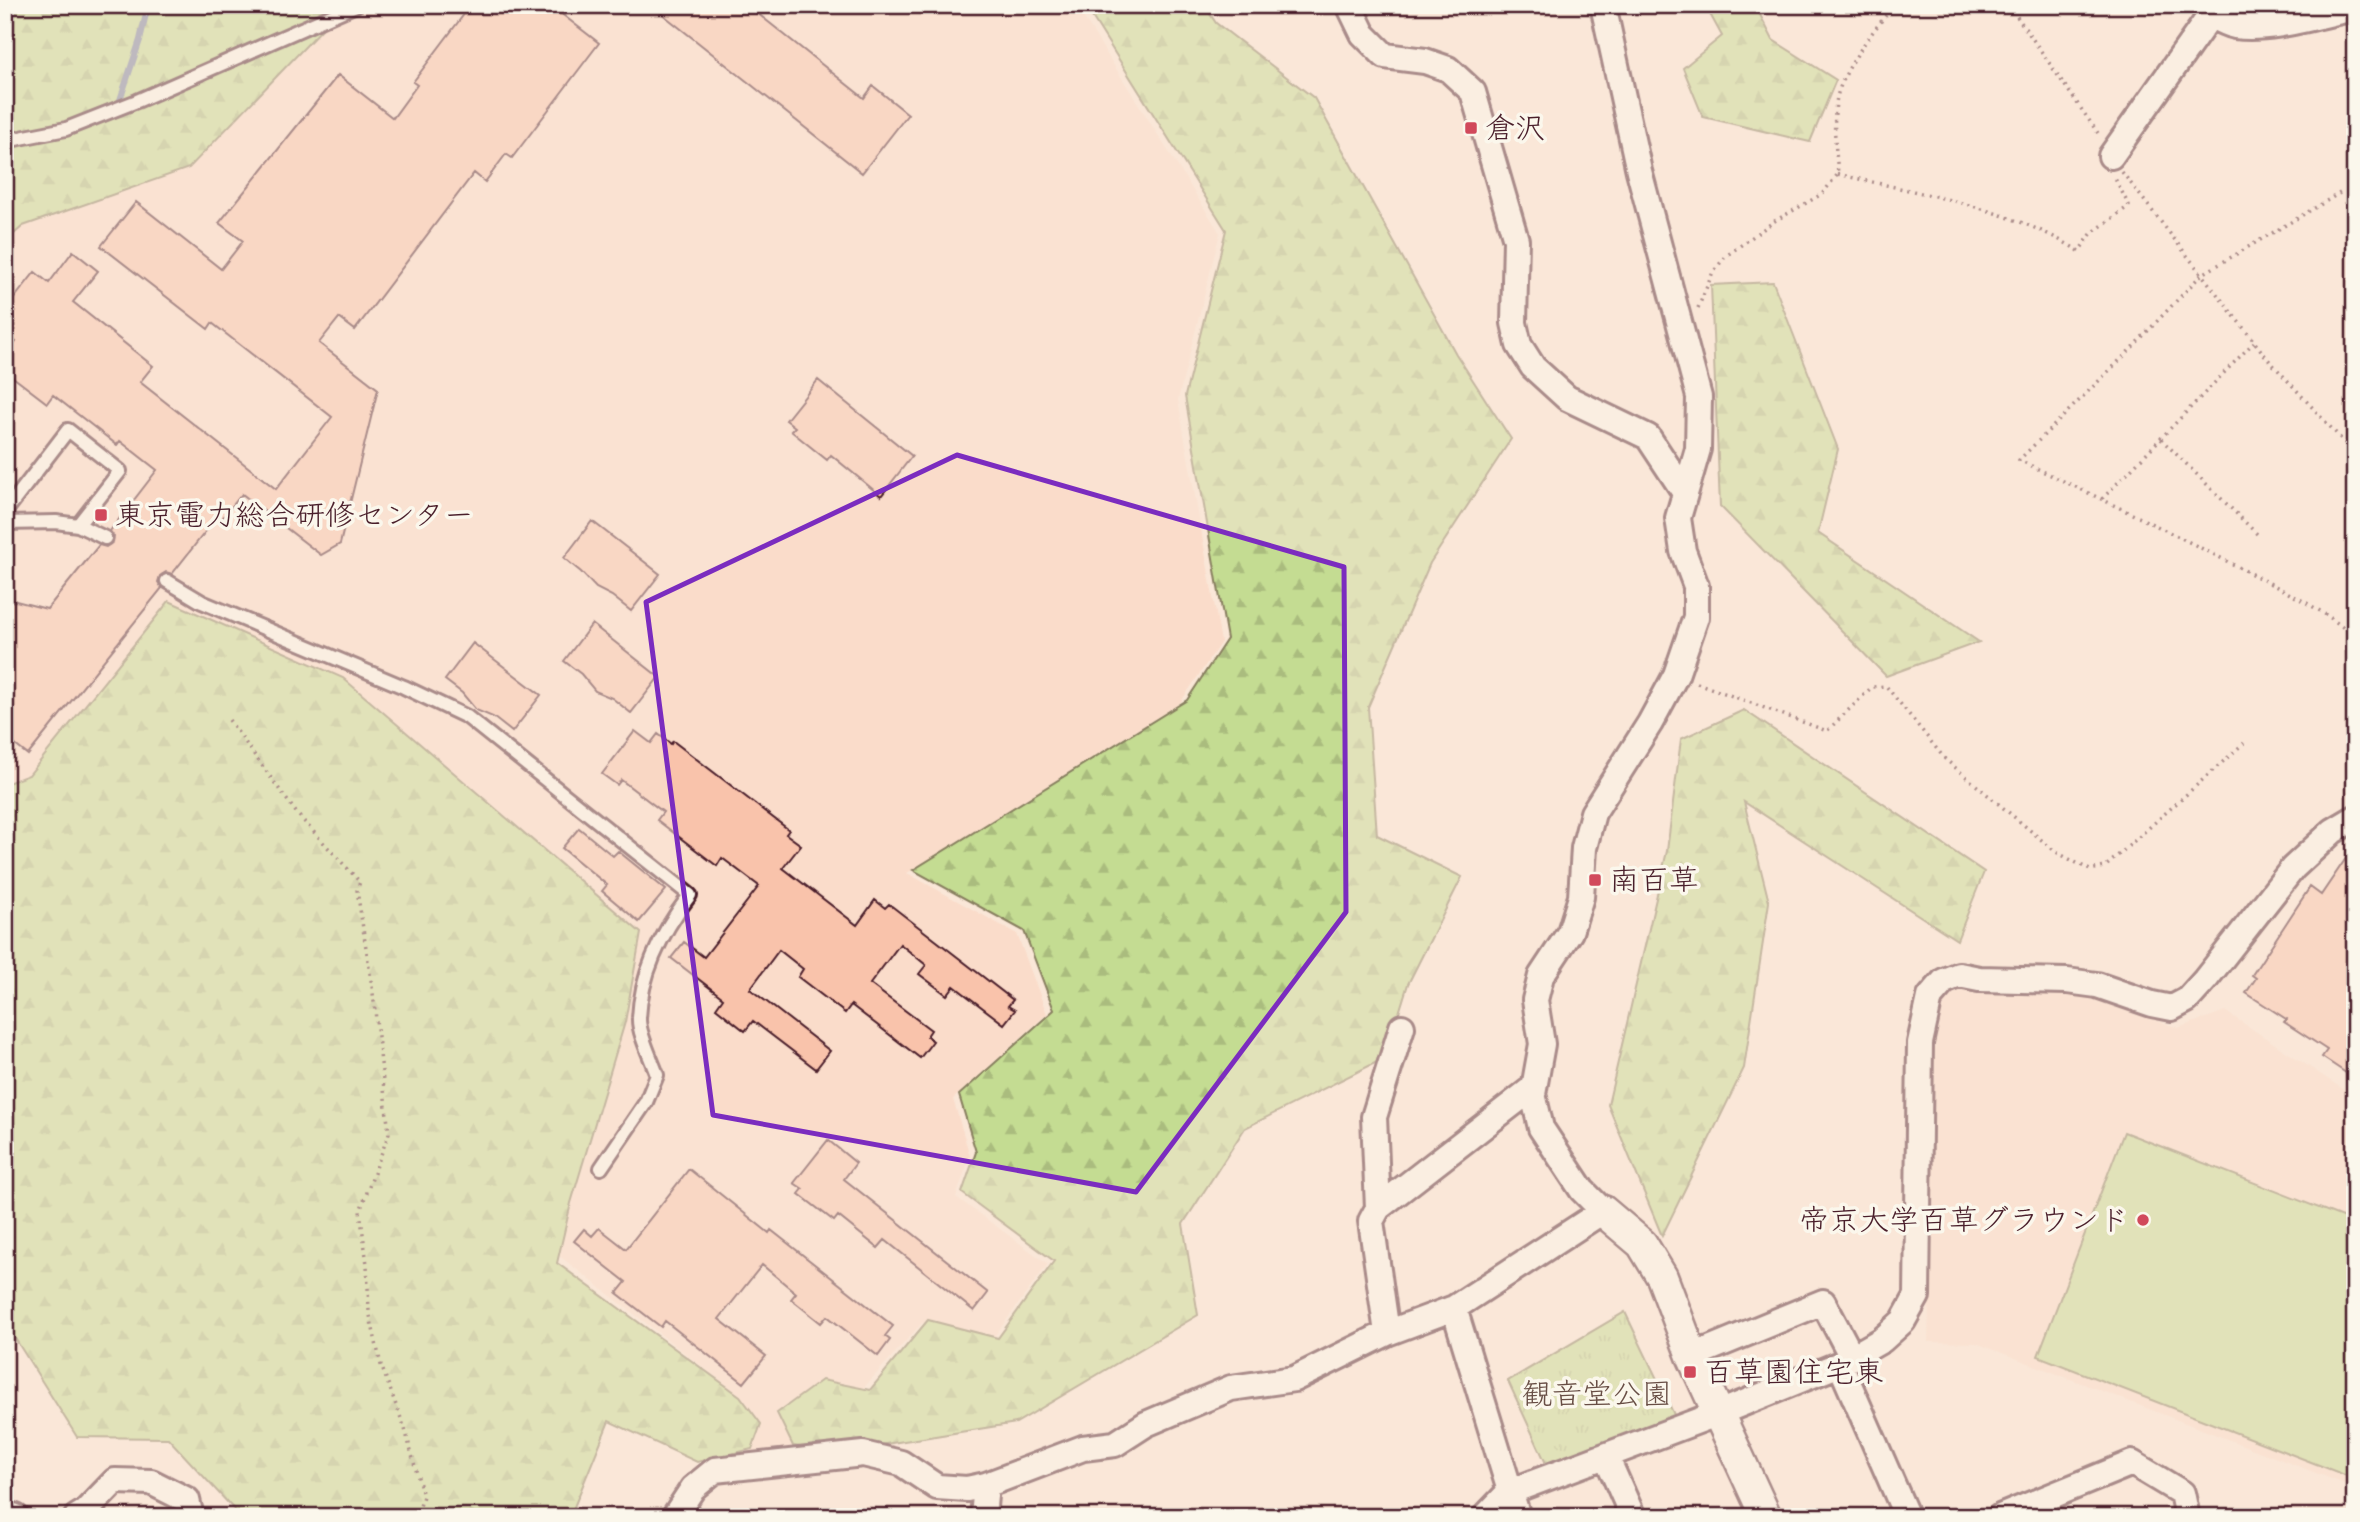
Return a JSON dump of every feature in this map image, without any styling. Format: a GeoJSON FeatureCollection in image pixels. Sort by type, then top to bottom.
{"type":"FeatureCollection","features":[{"type":"Feature","properties":{"kind":"street"},"geometry":{"type":"LineString","coordinates":[[1349,5],[1363,34],[1385,56],[1425,61],[1448,69],[1473,92],[1516,240],[1514,323],[1519,345],[1533,367],[1567,398],[1648,438],[1685,492]]}},
{"type":"Feature","properties":{"kind":"street"},"geometry":{"type":"LineString","coordinates":[[1603,5],[1639,171],[1699,397],[1699,449],[1678,518],[1683,551],[1696,586],[1696,617],[1676,676],[1650,723],[1593,813],[1584,848],[1581,897],[1570,932],[1541,976],[1535,1000],[1542,1044],[1533,1094],[1541,1128],[1582,1190],[1642,1244],[1662,1277],[1692,1356],[1766,1517]]}},
{"type":"Feature","properties":{"kind":"street"},"geometry":{"type":"LineString","coordinates":[[2116,164],[2210,16],[2233,26],[2250,27],[2355,8]]}},
{"type":"Feature","properties":{"kind":"street"},"geometry":{"type":"LineString","coordinates":[[1485,1517],[1509,1492],[1719,1413],[1846,1361],[1882,1340],[1903,1321],[1917,1296],[1920,1043],[1930,997],[1944,981],[1959,975],[1979,979],[2097,985],[2151,1004],[2172,1007],[2187,1000],[2205,980],[2293,868],[2333,831],[2355,818]]}},
{"type":"Feature","properties":{"kind":"street"},"geometry":{"type":"LineString","coordinates":[[1378,1208],[1374,1117],[1402,1027]]}},
{"type":"Feature","properties":{"kind":"street"},"geometry":{"type":"LineString","coordinates":[[1387,1333],[1371,1220],[1378,1208],[1534,1087]]}},
{"type":"Feature","properties":{"kind":"street"},"geometry":{"type":"LineString","coordinates":[[674,1517],[693,1488],[715,1470],[863,1454],[901,1463],[937,1487],[967,1489],[986,1485],[1083,1448],[1115,1444],[1146,1424],[1231,1388],[1294,1379],[1387,1333],[1454,1308],[1604,1211]]}},
{"type":"Feature","properties":{"kind":"street"},"geometry":{"type":"LineString","coordinates":[[1692,1356],[1823,1302],[1907,1517]]}},
{"type":"Feature","properties":{"kind":"street"},"geometry":{"type":"LineString","coordinates":[[1454,1308],[1518,1517]]}},
{"type":"Feature","properties":{"kind":"street"},"geometry":{"type":"LineString","coordinates":[[1606,1456],[1633,1517]]}},
{"type":"Feature","properties":{"kind":"street"},"geometry":{"type":"LineString","coordinates":[[2000,1517],[2132,1463],[2182,1493],[2187,1517]]}},
{"type":"Feature","properties":{"kind":"street"},"geometry":{"type":"LineString","coordinates":[[77,1517],[115,1481],[151,1482],[187,1500],[191,1517]]}},
{"type":"Feature","properties":{"kind":"street"},"geometry":{"type":"LineString","coordinates":[[983,1517],[986,1485]]}},
{"type":"Feature","properties":{"kind":"street"},"geometry":{"type":"LineString","coordinates":[[5,1513],[16,1517]]}},
{"type":"Feature","properties":{"kind":"lane"},"geometry":{"type":"LineString","coordinates":[[5,141],[66,129],[137,101],[356,5]]}},
{"type":"Feature","properties":{"kind":"lane"},"geometry":{"type":"LineString","coordinates":[[5,512],[68,430],[120,471],[78,525]]}},
{"type":"Feature","properties":{"kind":"lane"},"geometry":{"type":"LineString","coordinates":[[5,523],[56,522],[78,525],[105,538]]}},
{"type":"Feature","properties":{"kind":"lane"},"geometry":{"type":"LineString","coordinates":[[167,580],[202,602],[404,687],[467,717],[690,895],[669,922],[649,968],[639,1020],[657,1075],[646,1102],[601,1168]]}},
{"type":"Feature","properties":{"kind":"path"},"geometry":{"type":"LineString","coordinates":[[1696,313],[1713,272],[1726,256],[1764,228],[1822,194],[1838,174],[1834,134],[1838,96],[1852,64],[1895,5]]}},
{"type":"Feature","properties":{"kind":"path"},"geometry":{"type":"LineString","coordinates":[[2009,5],[2103,140],[2116,164],[2201,275],[2254,342],[2355,454]]}},
{"type":"Feature","properties":{"kind":"path"},"geometry":{"type":"LineString","coordinates":[[2355,40],[2350,63],[2355,70]]}},
{"type":"Feature","properties":{"kind":"path"},"geometry":{"type":"LineString","coordinates":[[1838,174],[2005,214],[2058,238],[2079,251],[2092,233],[2129,206],[2116,180],[2116,164]]}},
{"type":"Feature","properties":{"kind":"path"},"geometry":{"type":"LineString","coordinates":[[2340,192],[2201,275],[2019,460],[2312,606],[2355,638]]}},
{"type":"Feature","properties":{"kind":"path"},"geometry":{"type":"LineString","coordinates":[[2102,500],[2254,342]]}},
{"type":"Feature","properties":{"kind":"path"},"geometry":{"type":"LineString","coordinates":[[2161,439],[2257,534]]}},
{"type":"Feature","properties":{"kind":"path"},"geometry":{"type":"LineString","coordinates":[[1676,676],[1827,731],[1872,687],[1886,686],[1945,759],[2056,852],[2090,870],[2105,867],[2244,743]]}},
{"type":"Feature","properties":{"kind":"path"},"geometry":{"type":"LineString","coordinates":[[229,720],[298,815],[360,882],[357,890],[373,993],[389,1133],[360,1211],[368,1264],[369,1311],[381,1365],[405,1429],[423,1496],[417,1517]]}},
{"type":"Feature","properties":{"kind":"highlighted area"},"geometry":{"type":"Polygon","coordinates":[[[957,455],[1344,567],[1346,912],[1136,1192],[713,1115],[646,602],[957,455]]]}},
{"type":"Feature","properties":{"kind":"shaded area","name":"東京電力総合研修センター"},"geometry":{"type":"Polygon","coordinates":[[[346,5],[1080,5],[1084,18],[1220,233],[1178,400],[1221,642],[1180,703],[907,873],[1017,934],[1047,1014],[953,1099],[970,1156],[956,1197],[1048,1264],[991,1341],[922,1323],[804,1454],[764,1460],[734,1455],[707,1419],[727,1386],[544,1244],[641,933],[547,854],[29,775],[5,784],[5,242],[23,226],[189,168],[346,5]]]}},
{"type":"Feature","properties":{"kind":"shaded area","name":"帝京大学百草グラウンド"},"geometry":{"type":"Polygon","coordinates":[[[1957,988],[2088,996],[2178,1028],[2225,1011],[2355,1097],[2355,1488],[1976,1343],[1928,1342],[1936,1012],[1957,988]]]}},
{"type":"Feature","properties":{"kind":"green space"},"geometry":{"type":"Polygon","coordinates":[[[5,5],[345,5],[189,168],[23,226],[5,242],[5,5]]]}},
{"type":"Feature","properties":{"kind":"green space"},"geometry":{"type":"Polygon","coordinates":[[[1087,5],[1204,5],[1216,23],[1314,98],[1456,354],[1511,439],[1430,563],[1368,707],[1377,835],[1462,877],[1408,984],[1385,1058],[1245,1128],[1183,1224],[1198,1315],[1016,1423],[836,1452],[793,1446],[777,1413],[822,1380],[870,1390],[928,1320],[998,1338],[1054,1261],[962,1193],[976,1152],[959,1095],[1054,1010],[1024,931],[913,870],[1187,700],[1227,639],[1185,396],[1226,230],[1087,5]]]}},
{"type":"Feature","properties":{"kind":"green space"},"geometry":{"type":"Polygon","coordinates":[[[1705,5],[1755,5],[1773,40],[1836,80],[1810,142],[1703,117],[1683,68],[1722,36],[1705,5]]]}},
{"type":"Feature","properties":{"kind":"green space"},"geometry":{"type":"Polygon","coordinates":[[[2204,5],[2321,5],[2228,24],[2204,5]]]}},
{"type":"Feature","properties":{"kind":"green space"},"geometry":{"type":"Polygon","coordinates":[[[1773,282],[1838,449],[1818,533],[1979,642],[1886,676],[1720,506],[1711,285],[1773,282]]]}},
{"type":"Feature","properties":{"kind":"green space"},"geometry":{"type":"Polygon","coordinates":[[[169,601],[343,678],[641,933],[625,1022],[571,1203],[557,1263],[740,1396],[761,1424],[752,1449],[697,1462],[609,1421],[570,1517],[241,1517],[168,1438],[77,1437],[11,1332],[5,1297],[5,784],[29,775],[169,601]]]}},
{"type":"Feature","properties":{"kind":"green space"},"geometry":{"type":"Polygon","coordinates":[[[1744,710],[1984,872],[1957,940],[1744,802],[1769,902],[1744,1068],[1662,1236],[1608,1105],[1667,851],[1681,739],[1744,710]]]}},
{"type":"Feature","properties":{"kind":"green space"},"geometry":{"type":"Polygon","coordinates":[[[2124,1132],[2355,1222],[2355,1479],[2038,1356],[2124,1132]]]}},
{"type":"Feature","properties":{"kind":"green space","name":"観音堂公園"},"geometry":{"type":"Polygon","coordinates":[[[1625,1312],[1678,1423],[1550,1472],[1508,1381],[1625,1312]]]}},
{"type":"Feature","properties":{"kind":"building"},"geometry":{"type":"Polygon","coordinates":[[[471,5],[550,5],[599,43],[512,158],[506,154],[485,182],[474,173],[355,330],[339,318],[319,343],[378,389],[340,544],[321,555],[242,494],[221,520],[217,517],[172,574],[166,572],[160,576],[158,582],[162,588],[28,755],[5,737],[5,602],[16,601],[47,609],[99,545],[106,547],[113,542],[114,537],[110,531],[157,470],[120,441],[117,445],[53,395],[47,403],[5,371],[5,355],[16,342],[5,334],[5,310],[35,272],[49,283],[73,251],[98,271],[73,302],[153,366],[140,382],[276,489],[332,417],[212,323],[208,329],[101,246],[136,202],[221,269],[243,241],[219,223],[338,75],[393,118],[417,85],[413,82],[471,5]]]}},
{"type":"Feature","properties":{"kind":"building"},"geometry":{"type":"Polygon","coordinates":[[[651,5],[747,5],[864,98],[873,86],[908,114],[862,173],[651,5]]]}},
{"type":"Feature","properties":{"kind":"building"},"geometry":{"type":"Polygon","coordinates":[[[818,380],[912,456],[881,496],[831,455],[827,460],[791,431],[795,427],[786,420],[818,380]]]}},
{"type":"Feature","properties":{"kind":"building"},"geometry":{"type":"Polygon","coordinates":[[[592,521],[660,574],[631,611],[612,596],[596,588],[564,558],[592,521]]]}},
{"type":"Feature","properties":{"kind":"building"},"geometry":{"type":"Polygon","coordinates":[[[592,624],[659,677],[631,713],[612,698],[595,691],[581,674],[564,661],[592,624]]]}},
{"type":"Feature","properties":{"kind":"building"},"geometry":{"type":"Polygon","coordinates":[[[473,643],[541,695],[512,732],[493,717],[476,710],[462,693],[445,680],[473,643]]]}},
{"type":"Feature","properties":{"kind":"building"},"geometry":{"type":"Polygon","coordinates":[[[635,731],[651,743],[658,734],[671,744],[673,741],[789,830],[786,834],[801,845],[783,868],[857,925],[875,900],[885,908],[889,904],[1013,1000],[1008,1006],[1015,1010],[1004,1024],[954,986],[947,995],[919,974],[926,965],[900,944],[870,984],[931,1030],[927,1036],[933,1041],[920,1058],[851,1005],[845,1013],[798,977],[803,969],[779,950],[750,989],[830,1051],[816,1069],[753,1021],[745,1031],[716,1008],[723,998],[671,958],[684,942],[704,957],[759,886],[722,858],[717,866],[657,820],[663,812],[621,780],[617,785],[602,774],[635,731]]]}},
{"type":"Feature","properties":{"kind":"building"},"geometry":{"type":"Polygon","coordinates":[[[579,828],[613,856],[618,851],[666,890],[639,922],[602,891],[607,885],[562,848],[579,828]]]}},
{"type":"Feature","properties":{"kind":"building"},"geometry":{"type":"Polygon","coordinates":[[[2355,845],[2355,1079],[2322,1057],[2327,1050],[2246,993],[2256,978],[2252,975],[2310,887],[2321,895],[2355,845]]]}},
{"type":"Feature","properties":{"kind":"building"},"geometry":{"type":"Polygon","coordinates":[[[828,1140],[856,1163],[844,1179],[988,1293],[974,1311],[885,1240],[878,1248],[838,1216],[834,1221],[799,1194],[803,1189],[794,1183],[828,1140]]]}},
{"type":"Feature","properties":{"kind":"building"},"geometry":{"type":"Polygon","coordinates":[[[689,1169],[893,1326],[885,1336],[890,1340],[878,1356],[827,1316],[821,1323],[791,1299],[796,1293],[762,1265],[719,1319],[766,1356],[744,1383],[665,1321],[661,1327],[617,1293],[626,1282],[574,1241],[584,1229],[592,1236],[599,1228],[626,1249],[689,1169]]]}},
{"type":"Feature","properties":{"kind":"waterway"},"geometry":{"type":"LineString","coordinates":[[119,103],[140,40],[148,5]]}},
{"type":"Feature","properties":{"kind":"place","name":"倉沢"},"geometry":{"type":"Point","coordinates":[1471,128]}},
{"type":"Feature","properties":{"kind":"place","name":"東京電力総合研修センター"},"geometry":{"type":"Point","coordinates":[101,515]}},
{"type":"Feature","properties":{"kind":"place","name":"南百草"},"geometry":{"type":"Point","coordinates":[1595,880]}},
{"type":"Feature","properties":{"kind":"place","name":"帝京大学百草グラウンド"},"geometry":{"type":"Point","coordinates":[2143,1220]}},
{"type":"Feature","properties":{"kind":"place","name":"百草園住宅東"},"geometry":{"type":"Point","coordinates":[1690,1372]}}]}
